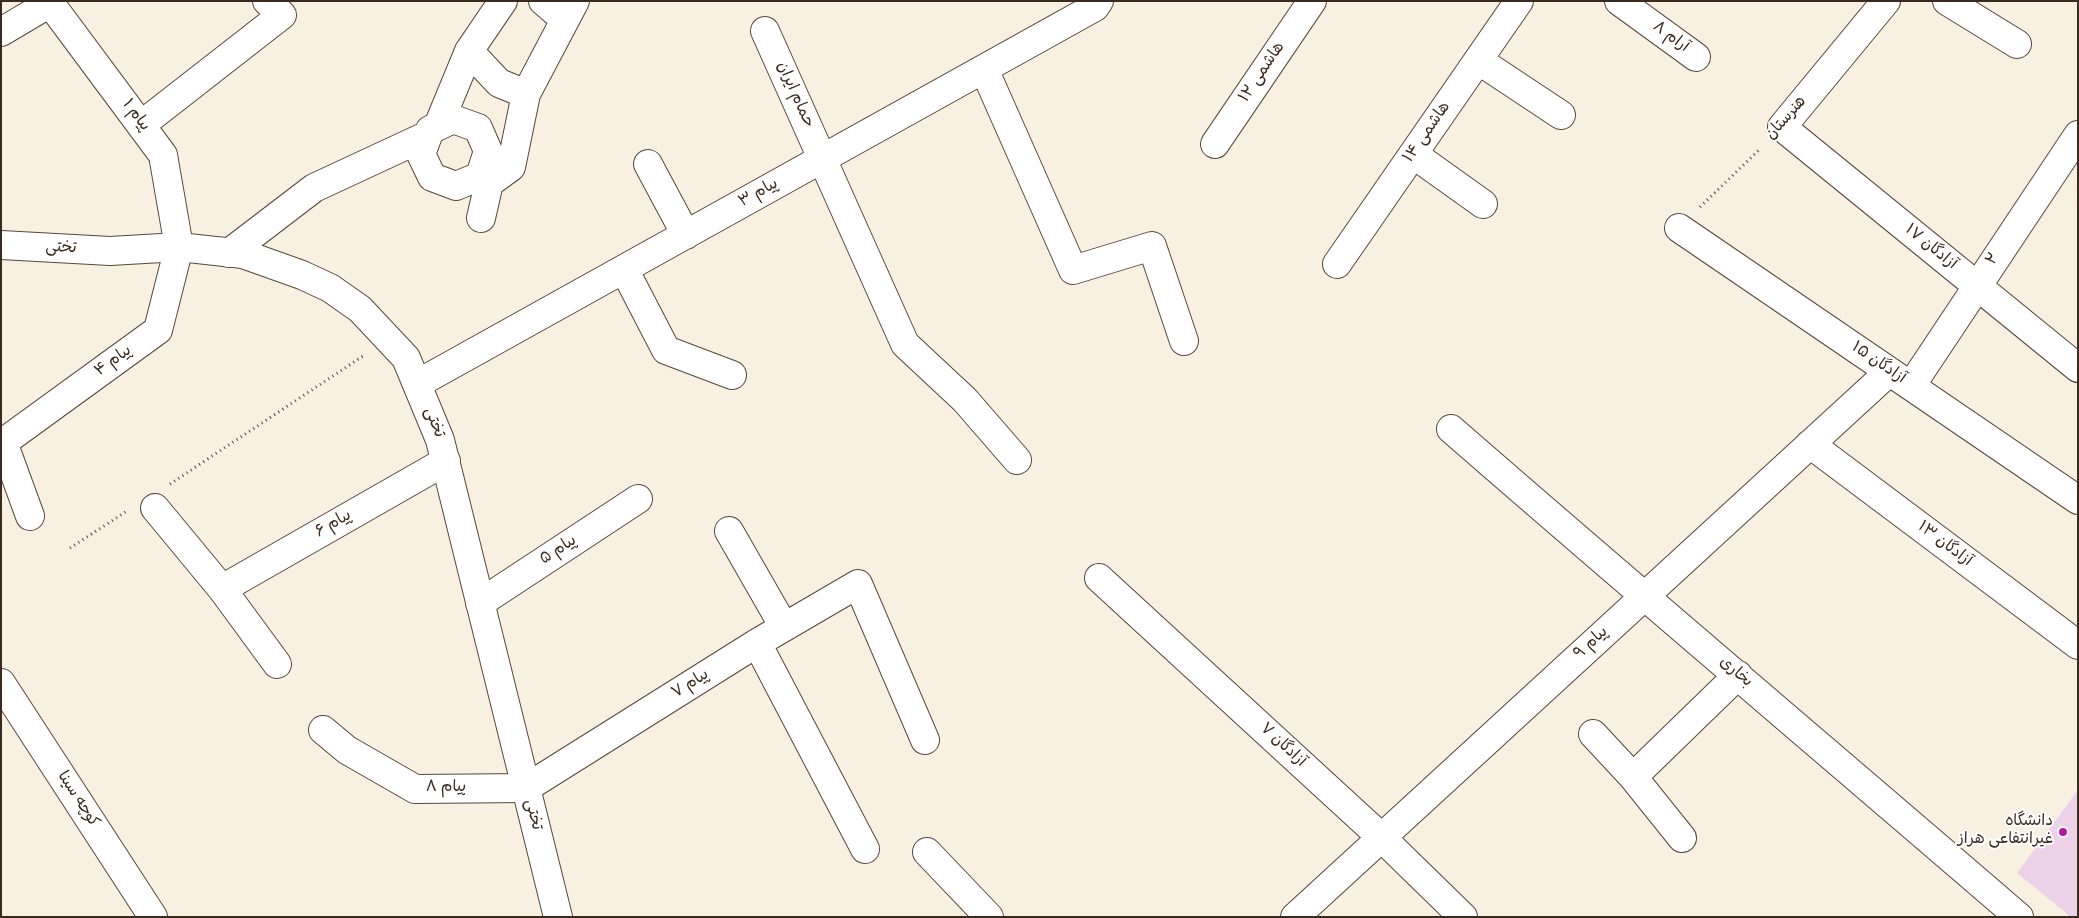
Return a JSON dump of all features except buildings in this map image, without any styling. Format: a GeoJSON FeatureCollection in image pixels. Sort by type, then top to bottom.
{"type":"FeatureCollection","features":[{"type":"Feature","properties":{"kind":"street"},"geometry":{"type":"LineString","coordinates":[[141,125],[282,16],[267,1]]}},
{"type":"Feature","properties":{"kind":"street"},"geometry":{"type":"LineString","coordinates":[[503,1],[469,51],[421,154],[432,177],[456,186],[484,179],[511,167],[526,94],[570,11],[543,1]]}},
{"type":"Feature","properties":{"kind":"street","name":"پيام ۳"},"geometry":{"type":"LineString","coordinates":[[417,384],[1095,7],[1099,1]]}},
{"type":"Feature","properties":{"kind":"street","name":"هاشمی ۱۲"},"geometry":{"type":"LineString","coordinates":[[1215,144],[1312,1]]}},
{"type":"Feature","properties":{"kind":"street","name":"هاشمی ۱۴"},"geometry":{"type":"LineString","coordinates":[[1337,264],[1519,1]]}},
{"type":"Feature","properties":{"kind":"street","name":"آرام ۸"},"geometry":{"type":"LineString","coordinates":[[1619,1],[1696,57]]}},
{"type":"Feature","properties":{"kind":"street","name":"هنرستان"},"geometry":{"type":"LineString","coordinates":[[1782,127],[1886,1]]}},
{"type":"Feature","properties":{"kind":"street"},"geometry":{"type":"LineString","coordinates":[[1946,1],[2017,44]]}},
{"type":"Feature","properties":{"kind":"street","name":"پیام ۱"},"geometry":{"type":"LineString","coordinates":[[1,32],[51,2],[164,156],[179,247]]}},
{"type":"Feature","properties":{"kind":"street","name":"حمام ایران"},"geometry":{"type":"LineString","coordinates":[[765,31],[904,344],[965,400],[1018,460]]}},
{"type":"Feature","properties":{"kind":"street"},"geometry":{"type":"LineString","coordinates":[[469,51],[499,84],[526,94]]}},
{"type":"Feature","properties":{"kind":"street"},"geometry":{"type":"LineString","coordinates":[[1478,60],[1562,115]]}},
{"type":"Feature","properties":{"kind":"street"},"geometry":{"type":"LineString","coordinates":[[984,69],[1073,270],[1152,246],[1184,341]]}},
{"type":"Feature","properties":{"kind":"street"},"geometry":{"type":"LineString","coordinates":[[229,253],[314,188],[433,131],[453,119],[478,128],[488,152],[481,218]]}},
{"type":"Feature","properties":{"kind":"street","name":"آزادگان ۱۷"},"geometry":{"type":"LineString","coordinates":[[1782,127],[2078,368]]}},
{"type":"Feature","properties":{"kind":"street","name":"۲"},"geometry":{"type":"LineString","coordinates":[[1900,379],[1977,286],[2078,135]]}},
{"type":"Feature","properties":{"kind":"street"},"geometry":{"type":"LineString","coordinates":[[1413,154],[1483,204]]}},
{"type":"Feature","properties":{"kind":"street"},"geometry":{"type":"LineString","coordinates":[[648,164],[686,235]]}},
{"type":"Feature","properties":{"kind":"street","name":"آزادگان ۱۵"},"geometry":{"type":"LineString","coordinates":[[1679,228],[1900,379],[2074,489]]}},
{"type":"Feature","properties":{"kind":"street","name":"تختی"},"geometry":{"type":"LineString","coordinates":[[1,245],[110,251],[179,247],[243,254],[330,288],[360,309],[406,358],[440,440],[446,461],[558,917]]}},
{"type":"Feature","properties":{"kind":"street","name":"پیام ۴"},"geometry":{"type":"LineString","coordinates":[[2,443],[158,330],[179,247]]}},
{"type":"Feature","properties":{"kind":"street"},"geometry":{"type":"LineString","coordinates":[[624,269],[666,350],[732,375]]}},
{"type":"Feature","properties":{"kind":"street","name":"پیام ۹"},"geometry":{"type":"LineString","coordinates":[[1295,917],[1810,444],[1900,379]]}},
{"type":"Feature","properties":{"kind":"street","name":"بخاری"},"geometry":{"type":"LineString","coordinates":[[1451,429],[1644,597],[1738,675],[2019,917]]}},
{"type":"Feature","properties":{"kind":"street"},"geometry":{"type":"LineString","coordinates":[[2,443],[30,516]]}},
{"type":"Feature","properties":{"kind":"street","name":"آزادگان ۱۳"},"geometry":{"type":"LineString","coordinates":[[1810,444],[2078,645]]}},
{"type":"Feature","properties":{"kind":"street","name":"پیام ۶"},"geometry":{"type":"LineString","coordinates":[[222,589],[446,461]]}},
{"type":"Feature","properties":{"kind":"street","name":"پیام ۵"},"geometry":{"type":"LineString","coordinates":[[480,603],[638,499]]}},
{"type":"Feature","properties":{"kind":"street"},"geometry":{"type":"LineString","coordinates":[[152,500],[222,589],[277,664]]}},
{"type":"Feature","properties":{"kind":"street"},"geometry":{"type":"LineString","coordinates":[[729,531],[784,627]]}},
{"type":"Feature","properties":{"kind":"street","name":"آزادگان ۷"},"geometry":{"type":"LineString","coordinates":[[1099,578],[1381,838],[1463,917]]}},
{"type":"Feature","properties":{"kind":"street","name":"پیام ۷"},"geometry":{"type":"LineString","coordinates":[[526,788],[784,627],[858,584],[925,740]]}},
{"type":"Feature","properties":{"kind":"street"},"geometry":{"type":"LineString","coordinates":[[757,644],[865,849]]}},
{"type":"Feature","properties":{"kind":"street"},"geometry":{"type":"LineString","coordinates":[[1633,778],[1738,675]]}},
{"type":"Feature","properties":{"kind":"street","name":"کوچه سینا"},"geometry":{"type":"LineString","coordinates":[[1,683],[153,917]]}},
{"type":"Feature","properties":{"kind":"street","name":"پیام ۸"},"geometry":{"type":"LineString","coordinates":[[323,730],[347,750],[415,789],[526,788]]}},
{"type":"Feature","properties":{"kind":"street"},"geometry":{"type":"LineString","coordinates":[[1593,734],[1633,778],[1682,838]]}},
{"type":"Feature","properties":{"kind":"street"},"geometry":{"type":"LineString","coordinates":[[927,852],[989,917]]}},
{"type":"Feature","properties":{"kind":"path","name":"هنرستان"},"geometry":{"type":"LineString","coordinates":[[1679,228],[1782,127]]}},
{"type":"Feature","properties":{"kind":"path"},"geometry":{"type":"LineString","coordinates":[[70,548],[152,500],[388,339]]}},
{"type":"Feature","properties":{"kind":"shaded area","name":"دانشگاه غیرانتفاعی هراز"},"geometry":{"type":"Polygon","coordinates":[[[2078,790],[2078,917],[2071,917],[2017,873],[2078,790]]]}},
{"type":"Feature","properties":{"kind":"place","name":"دانشگاه غیرانتفاعی هراز"},"geometry":{"type":"Point","coordinates":[2063,832]}}]}
